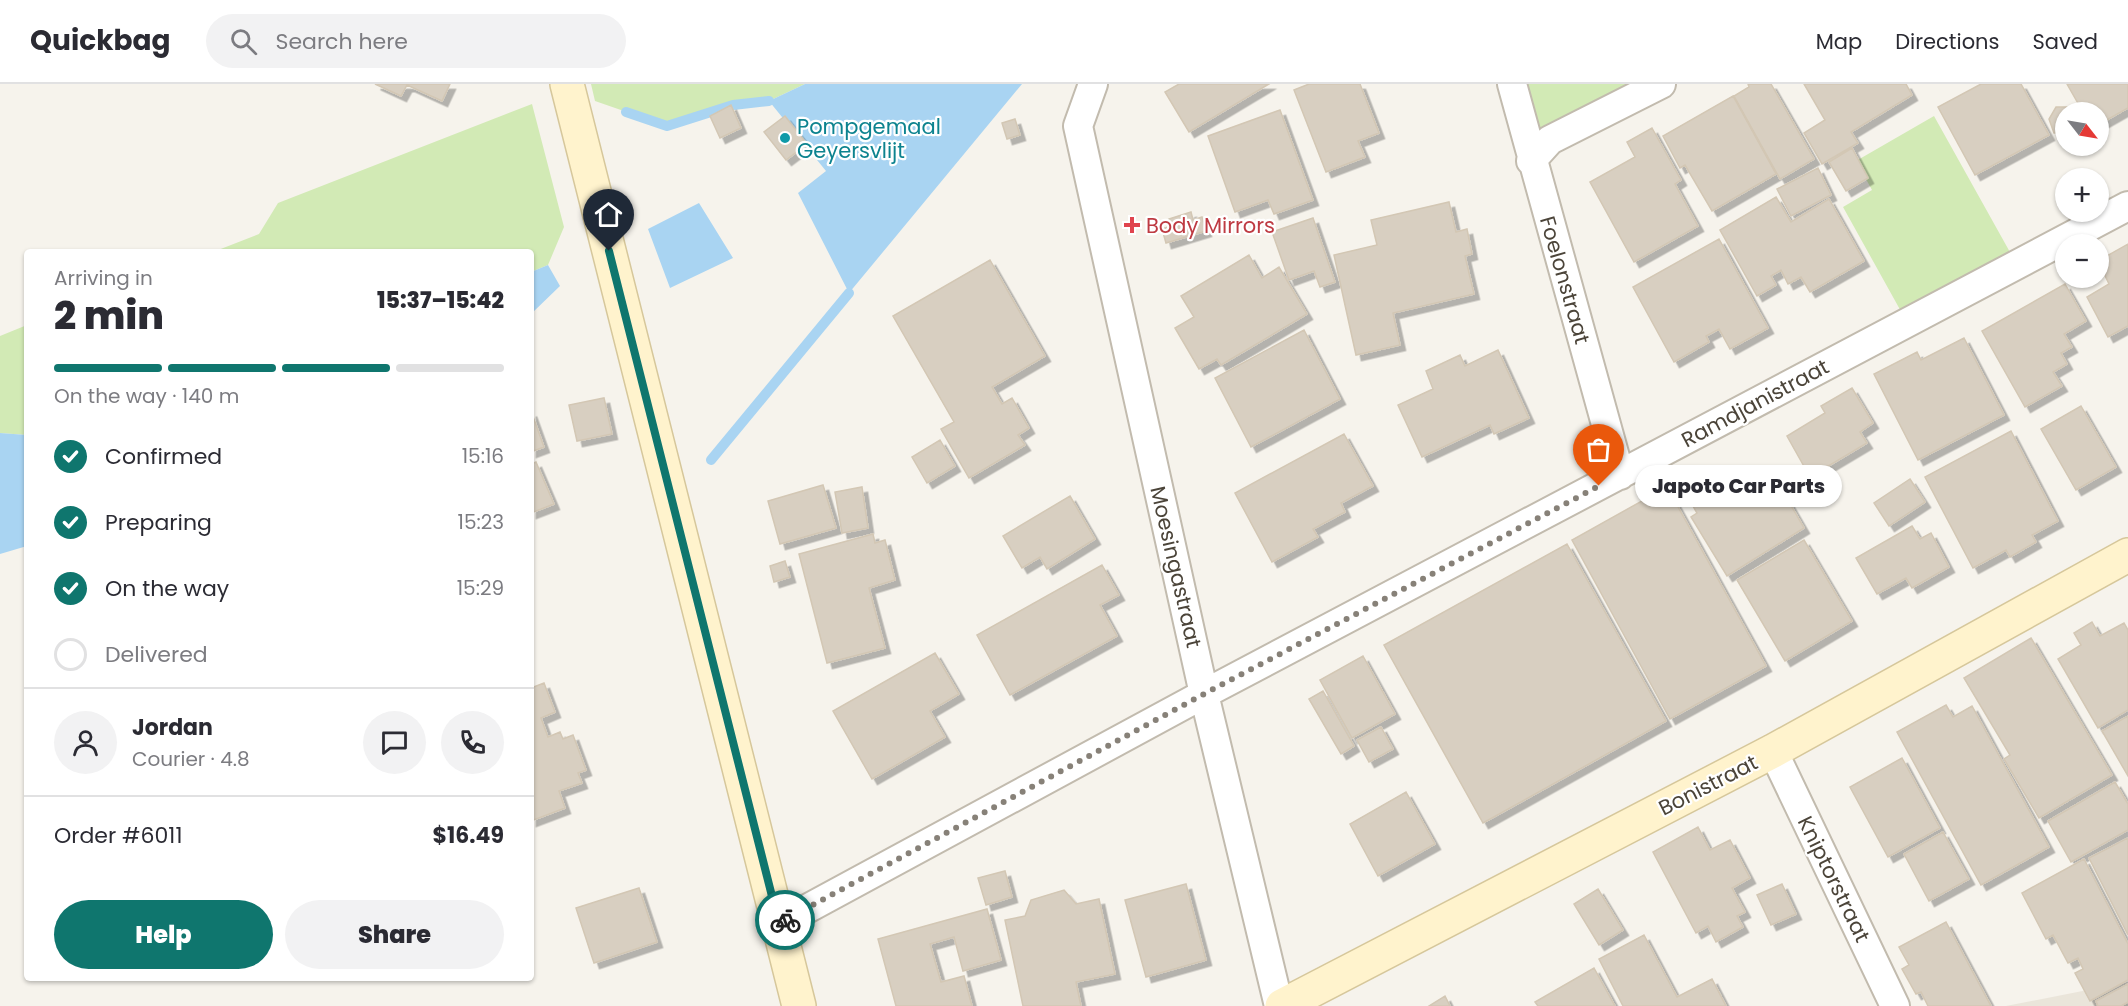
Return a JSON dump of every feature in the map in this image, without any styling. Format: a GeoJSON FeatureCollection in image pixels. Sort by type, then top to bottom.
{"type":"FeatureCollection","features":[{"type":"Feature","properties":{"kind":"street"},"geometry":{"type":"LineString","coordinates":[[567,84],[799,1006]]}},
{"type":"Feature","properties":{"kind":"street","name":"Moesingastraat"},"geometry":{"type":"LineString","coordinates":[[1093,84],[1078,126],[1204,694],[1280,1006]]}},
{"type":"Feature","properties":{"kind":"street","name":"Foelonstraat"},"geometry":{"type":"LineString","coordinates":[[1512,84],[1531,161],[1620,475]]}},
{"type":"Feature","properties":{"kind":"street"},"geometry":{"type":"LineString","coordinates":[[1531,161],[1550,140],[1660,84]]}},
{"type":"Feature","properties":{"kind":"street","name":"Ramdjanistraat"},"geometry":{"type":"LineString","coordinates":[[779,924],[1204,694],[2128,206]]}},
{"type":"Feature","properties":{"kind":"street","name":"Bonistraat"},"geometry":{"type":"LineString","coordinates":[[1280,1006],[1773,751],[2128,555]]}},
{"type":"Feature","properties":{"kind":"street","name":"Kniptorstraat"},"geometry":{"type":"LineString","coordinates":[[1773,751],[1895,1006]]}},
{"type":"Feature","properties":{"kind":"shaded area"},"geometry":{"type":"Polygon","coordinates":[[[2128,982],[2128,1006],[2006,1006],[2128,982]]]}},
{"type":"Feature","properties":{"kind":"green space"},"geometry":{"type":"Polygon","coordinates":[[[591,84],[805,84],[769,101],[733,105],[667,126],[595,101],[591,84]]]}},
{"type":"Feature","properties":{"kind":"green space"},"geometry":{"type":"Polygon","coordinates":[[[1521,84],[1642,84],[1534,141],[1521,84]]]}},
{"type":"Feature","properties":{"kind":"green space"},"geometry":{"type":"Polygon","coordinates":[[[532,104],[564,227],[548,265],[534,271],[534,249],[221,249],[259,234],[278,203],[532,104]]]}},
{"type":"Feature","properties":{"kind":"green space"},"geometry":{"type":"Polygon","coordinates":[[[1934,116],[2011,254],[1903,315],[1843,207],[1872,190],[1856,161],[1934,116]]]}},
{"type":"Feature","properties":{"kind":"green space"},"geometry":{"type":"Polygon","coordinates":[[[24,326],[24,435],[0,433],[0,336],[24,326]]]}},
{"type":"Feature","properties":{"kind":"water"},"geometry":{"type":"Polygon","coordinates":[[[805,84],[1022,84],[849,293],[798,193],[826,171],[769,101],[805,84]]]}},
{"type":"Feature","properties":{"kind":"water"},"geometry":{"type":"Polygon","coordinates":[[[699,203],[733,258],[670,288],[648,229],[699,203]]]}},
{"type":"Feature","properties":{"kind":"water"},"geometry":{"type":"Polygon","coordinates":[[[548,265],[560,286],[534,311],[534,271],[548,265]]]}},
{"type":"Feature","properties":{"kind":"water"},"geometry":{"type":"Polygon","coordinates":[[[0,433],[24,435],[24,547],[0,554],[0,433]]]}},
{"type":"Feature","properties":{"kind":"building"},"geometry":{"type":"Polygon","coordinates":[[[375,84],[450,84],[442,101],[407,85],[401,96],[375,84]]]}},
{"type":"Feature","properties":{"kind":"building"},"geometry":{"type":"Polygon","coordinates":[[[1179,84],[1269,84],[1189,132],[1165,92],[1179,84]]]}},
{"type":"Feature","properties":{"kind":"building"},"geometry":{"type":"Polygon","coordinates":[[[1309,84],[1360,84],[1379,133],[1358,141],[1365,157],[1326,172],[1294,90],[1309,84]]]}},
{"type":"Feature","properties":{"kind":"building"},"geometry":{"type":"Polygon","coordinates":[[[1748,84],[1771,84],[1814,159],[1780,179],[1734,96],[1749,87],[1748,84]]]}},
{"type":"Feature","properties":{"kind":"building"},"geometry":{"type":"Polygon","coordinates":[[[1804,84],[1906,84],[1912,95],[1851,132],[1858,143],[1822,164],[1804,133],[1825,120],[1804,84]]]}},
{"type":"Feature","properties":{"kind":"building"},"geometry":{"type":"Polygon","coordinates":[[[1981,84],[2021,84],[2049,135],[1975,175],[1938,107],[1981,84]]]}},
{"type":"Feature","properties":{"kind":"building"},"geometry":{"type":"Polygon","coordinates":[[[2067,84],[2128,84],[2128,108],[2109,119],[2109,102],[2077,102],[2067,84]]]}},
{"type":"Feature","properties":{"kind":"building"},"geometry":{"type":"Polygon","coordinates":[[[1733,96],[1776,174],[1712,211],[1685,165],[1680,168],[1663,136],[1733,96]]]}},
{"type":"Feature","properties":{"kind":"building"},"geometry":{"type":"Polygon","coordinates":[[[731,105],[741,128],[720,138],[710,116],[731,105]]]}},
{"type":"Feature","properties":{"kind":"building"},"geometry":{"type":"Polygon","coordinates":[[[2055,109],[2055,133],[2054,133],[2049,119],[2055,109]]]}},
{"type":"Feature","properties":{"kind":"building"},"geometry":{"type":"Polygon","coordinates":[[[1280,110],[1313,200],[1274,214],[1268,200],[1235,212],[1208,136],[1280,110]]]}},
{"type":"Feature","properties":{"kind":"building","name":"Pompgemaal Geyersvlijt"},"geometry":{"type":"Polygon","coordinates":[[[785,116],[807,144],[786,160],[764,132],[785,116]]]}},
{"type":"Feature","properties":{"kind":"building"},"geometry":{"type":"Polygon","coordinates":[[[1015,119],[1020,135],[1007,139],[1002,123],[1015,119]]]}},
{"type":"Feature","properties":{"kind":"building"},"geometry":{"type":"Polygon","coordinates":[[[1652,128],[1681,180],[1675,184],[1698,226],[1634,262],[1590,182],[1635,157],[1627,142],[1652,128]]]}},
{"type":"Feature","properties":{"kind":"building"},"geometry":{"type":"Polygon","coordinates":[[[1852,148],[1868,178],[1846,191],[1829,162],[1852,148]]]}},
{"type":"Feature","properties":{"kind":"building"},"geometry":{"type":"Polygon","coordinates":[[[1818,168],[1831,195],[1791,216],[1777,189],[1818,168]]]}},
{"type":"Feature","properties":{"kind":"building"},"geometry":{"type":"Polygon","coordinates":[[[1776,197],[1791,222],[1829,199],[1864,261],[1810,292],[1801,277],[1788,284],[1781,270],[1771,276],[1776,285],[1757,296],[1720,230],[1776,197]]]}},
{"type":"Feature","properties":{"kind":"building"},"geometry":{"type":"Polygon","coordinates":[[[1449,202],[1456,232],[1467,229],[1472,254],[1465,256],[1474,294],[1393,313],[1400,345],[1356,355],[1334,255],[1377,245],[1371,220],[1449,202]]]}},
{"type":"Feature","properties":{"kind":"building"},"geometry":{"type":"Polygon","coordinates":[[[1191,212],[1193,220],[1202,217],[1206,231],[1166,243],[1162,229],[1171,226],[1169,219],[1191,212]]]}},
{"type":"Feature","properties":{"kind":"building"},"geometry":{"type":"Polygon","coordinates":[[[1313,218],[1335,282],[1320,287],[1314,271],[1289,280],[1272,232],[1313,218]]]}},
{"type":"Feature","properties":{"kind":"building"},"geometry":{"type":"Polygon","coordinates":[[[1719,239],[1768,328],[1730,349],[1719,329],[1706,336],[1709,342],[1674,362],[1633,287],[1719,239]]]}},
{"type":"Feature","properties":{"kind":"building"},"geometry":{"type":"Polygon","coordinates":[[[2128,244],[2128,326],[2108,337],[2087,297],[2102,288],[2109,288],[2109,255],[2128,244]]]}},
{"type":"Feature","properties":{"kind":"building"},"geometry":{"type":"Polygon","coordinates":[[[1249,255],[1262,278],[1279,267],[1307,314],[1221,365],[1217,359],[1199,369],[1175,328],[1194,317],[1181,296],[1249,255]]]}},
{"type":"Feature","properties":{"kind":"building"},"geometry":{"type":"Polygon","coordinates":[[[990,260],[1045,356],[992,387],[1002,404],[1012,398],[1029,428],[1018,435],[1025,445],[969,478],[941,429],[954,422],[893,316],[990,260]]]}},
{"type":"Feature","properties":{"kind":"building"},"geometry":{"type":"Polygon","coordinates":[[[2058,288],[2067,288],[2086,321],[2064,334],[2072,347],[2061,353],[2067,364],[2053,372],[2062,386],[2025,407],[1982,331],[2058,288]]]}},
{"type":"Feature","properties":{"kind":"building"},"geometry":{"type":"Polygon","coordinates":[[[1304,330],[1340,399],[1251,447],[1215,378],[1304,330]]]}},
{"type":"Feature","properties":{"kind":"building"},"geometry":{"type":"Polygon","coordinates":[[[1964,338],[2004,415],[1918,460],[1874,374],[1917,352],[1921,360],[1964,338]]]}},
{"type":"Feature","properties":{"kind":"building"},"geometry":{"type":"Polygon","coordinates":[[[1498,350],[1529,418],[1494,434],[1490,425],[1422,457],[1398,405],[1433,389],[1426,371],[1460,355],[1465,366],[1498,350]]]}},
{"type":"Feature","properties":{"kind":"building"},"geometry":{"type":"Polygon","coordinates":[[[1852,388],[1873,423],[1860,432],[1867,443],[1810,477],[1787,436],[1825,413],[1821,406],[1852,388]]]}},
{"type":"Feature","properties":{"kind":"building"},"geometry":{"type":"Polygon","coordinates":[[[604,398],[612,434],[577,441],[569,405],[604,398]]]}},
{"type":"Feature","properties":{"kind":"building"},"geometry":{"type":"Polygon","coordinates":[[[2081,406],[2116,467],[2076,490],[2041,429],[2081,406]]]}},
{"type":"Feature","properties":{"kind":"building"},"geometry":{"type":"Polygon","coordinates":[[[534,419],[544,447],[534,451],[534,419]]]}},
{"type":"Feature","properties":{"kind":"building"},"geometry":{"type":"Polygon","coordinates":[[[2011,431],[2058,521],[2032,535],[2036,542],[2010,557],[2006,550],[1973,568],[1925,477],[2011,431]]]}},
{"type":"Feature","properties":{"kind":"building"},"geometry":{"type":"Polygon","coordinates":[[[1344,434],[1373,486],[1341,503],[1345,512],[1313,529],[1318,537],[1272,562],[1235,493],[1344,434]]]}},
{"type":"Feature","properties":{"kind":"building"},"geometry":{"type":"Polygon","coordinates":[[[940,440],[955,466],[927,483],[912,457],[940,440]]]}},
{"type":"Feature","properties":{"kind":"building"},"geometry":{"type":"Polygon","coordinates":[[[536,462],[554,504],[534,512],[534,463],[536,462]]]}},
{"type":"Feature","properties":{"kind":"building"},"geometry":{"type":"Polygon","coordinates":[[[1718,467],[1737,499],[1774,476],[1804,528],[1727,576],[1691,517],[1697,513],[1683,489],[1718,467]]]}},
{"type":"Feature","properties":{"kind":"building"},"geometry":{"type":"Polygon","coordinates":[[[1910,479],[1925,502],[1889,526],[1874,503],[1910,479]]]}},
{"type":"Feature","properties":{"kind":"building"},"geometry":{"type":"Polygon","coordinates":[[[823,485],[836,528],[780,544],[768,501],[823,485]]]}},
{"type":"Feature","properties":{"kind":"building"},"geometry":{"type":"Polygon","coordinates":[[[862,487],[868,528],[842,533],[835,492],[862,487]]]}},
{"type":"Feature","properties":{"kind":"building"},"geometry":{"type":"Polygon","coordinates":[[[1667,487],[1766,666],[1670,719],[1572,540],[1667,487]]]}},
{"type":"Feature","properties":{"kind":"building"},"geometry":{"type":"Polygon","coordinates":[[[1070,496],[1095,539],[1047,569],[1040,557],[1022,568],[1003,536],[1070,496]]]}},
{"type":"Feature","properties":{"kind":"building"},"geometry":{"type":"Polygon","coordinates":[[[1912,526],[1920,539],[1931,533],[1949,567],[1912,588],[1906,578],[1877,594],[1856,558],[1912,526]]]}},
{"type":"Feature","properties":{"kind":"building"},"geometry":{"type":"Polygon","coordinates":[[[873,534],[875,543],[885,540],[895,580],[869,588],[885,648],[827,663],[799,554],[873,534]]]}},
{"type":"Feature","properties":{"kind":"building"},"geometry":{"type":"Polygon","coordinates":[[[1804,540],[1852,621],[1785,661],[1737,580],[1804,540]]]}},
{"type":"Feature","properties":{"kind":"building"},"geometry":{"type":"Polygon","coordinates":[[[1567,544],[1666,721],[1483,823],[1384,645],[1567,544]]]}},
{"type":"Feature","properties":{"kind":"building"},"geometry":{"type":"Polygon","coordinates":[[[785,561],[790,577],[774,582],[770,566],[785,561]]]}},
{"type":"Feature","properties":{"kind":"building"},"geometry":{"type":"Polygon","coordinates":[[[1102,565],[1119,595],[1100,605],[1117,636],[1010,695],[977,635],[1102,565]]]}},
{"type":"Feature","properties":{"kind":"building"},"geometry":{"type":"Polygon","coordinates":[[[2092,622],[2100,636],[2124,623],[2128,630],[2128,710],[2098,728],[2058,659],[2081,645],[2074,633],[2092,622]]]}},
{"type":"Feature","properties":{"kind":"building"},"geometry":{"type":"Polygon","coordinates":[[[2031,638],[2112,775],[2039,818],[2004,759],[2010,755],[1964,678],[2031,638]]]}},
{"type":"Feature","properties":{"kind":"building"},"geometry":{"type":"Polygon","coordinates":[[[935,653],[959,694],[930,711],[945,737],[872,779],[833,711],[935,653]]]}},
{"type":"Feature","properties":{"kind":"building"},"geometry":{"type":"Polygon","coordinates":[[[1363,656],[1395,714],[1352,738],[1320,680],[1363,656]]]}},
{"type":"Feature","properties":{"kind":"building"},"geometry":{"type":"Polygon","coordinates":[[[544,683],[555,712],[541,718],[548,737],[560,732],[563,739],[573,735],[586,770],[578,773],[582,783],[559,791],[565,808],[534,820],[534,687],[544,683]]]}},
{"type":"Feature","properties":{"kind":"building"},"geometry":{"type":"Polygon","coordinates":[[[1323,691],[1354,746],[1341,754],[1309,699],[1323,691]]]}},
{"type":"Feature","properties":{"kind":"building"},"geometry":{"type":"Polygon","coordinates":[[[1946,705],[1953,717],[1972,706],[2049,847],[1981,885],[1897,732],[1946,705]]]}},
{"type":"Feature","properties":{"kind":"building"},"geometry":{"type":"Polygon","coordinates":[[[2128,716],[2128,776],[2102,731],[2128,716]]]}},
{"type":"Feature","properties":{"kind":"building"},"geometry":{"type":"Polygon","coordinates":[[[1381,727],[1393,749],[1369,762],[1357,740],[1381,727]]]}},
{"type":"Feature","properties":{"kind":"building"},"geometry":{"type":"Polygon","coordinates":[[[1902,758],[1940,828],[1888,857],[1850,787],[1902,758]]]}},
{"type":"Feature","properties":{"kind":"building"},"geometry":{"type":"Polygon","coordinates":[[[2115,782],[2128,804],[2128,830],[2071,862],[2048,821],[2115,782]]]}},
{"type":"Feature","properties":{"kind":"building"},"geometry":{"type":"Polygon","coordinates":[[[1406,792],[1435,844],[1378,876],[1350,824],[1406,792]]]}},
{"type":"Feature","properties":{"kind":"building"},"geometry":{"type":"Polygon","coordinates":[[[1698,827],[1710,850],[1730,840],[1750,878],[1732,888],[1745,912],[1737,916],[1743,927],[1716,942],[1708,926],[1696,933],[1653,852],[1698,827]]]}},
{"type":"Feature","properties":{"kind":"building"},"geometry":{"type":"Polygon","coordinates":[[[1943,832],[1969,879],[1929,901],[1904,854],[1943,832]]]}},
{"type":"Feature","properties":{"kind":"building"},"geometry":{"type":"Polygon","coordinates":[[[2128,838],[2128,935],[2089,858],[2128,838]]]}},
{"type":"Feature","properties":{"kind":"building"},"geometry":{"type":"Polygon","coordinates":[[[2084,859],[2128,944],[2128,980],[2090,1001],[2075,973],[2083,969],[2078,958],[2068,963],[2053,935],[2046,939],[2022,893],[2084,859]]]}},
{"type":"Feature","properties":{"kind":"building"},"geometry":{"type":"Polygon","coordinates":[[[1005,871],[1012,897],[986,905],[978,878],[1005,871]]]}},
{"type":"Feature","properties":{"kind":"building"},"geometry":{"type":"Polygon","coordinates":[[[1186,884],[1206,960],[1146,977],[1125,900],[1186,884]]]}},
{"type":"Feature","properties":{"kind":"building"},"geometry":{"type":"Polygon","coordinates":[[[1782,884],[1796,914],[1771,925],[1757,895],[1782,884]]]}},
{"type":"Feature","properties":{"kind":"building"},"geometry":{"type":"Polygon","coordinates":[[[639,888],[657,942],[594,963],[576,908],[639,888]]]}},
{"type":"Feature","properties":{"kind":"building"},"geometry":{"type":"Polygon","coordinates":[[[1598,889],[1623,930],[1599,945],[1574,904],[1598,889]]]}},
{"type":"Feature","properties":{"kind":"building"},"geometry":{"type":"Polygon","coordinates":[[[1064,890],[1076,904],[1099,899],[1115,974],[1076,982],[1081,1006],[1023,1006],[1005,920],[1025,916],[1031,900],[1064,890]]]}},
{"type":"Feature","properties":{"kind":"building"},"geometry":{"type":"Polygon","coordinates":[[[987,909],[1001,960],[963,971],[954,937],[930,944],[941,982],[964,976],[972,1006],[896,1006],[878,939],[987,909]]]}},
{"type":"Feature","properties":{"kind":"building"},"geometry":{"type":"Polygon","coordinates":[[[1946,922],[1991,1006],[1928,1006],[1921,992],[1916,994],[1902,969],[1909,965],[1899,947],[1946,922]]]}},
{"type":"Feature","properties":{"kind":"building"},"geometry":{"type":"Polygon","coordinates":[[[1644,935],[1677,997],[1712,979],[1726,1006],[1623,1006],[1599,959],[1644,935]]]}},
{"type":"Feature","properties":{"kind":"building"},"geometry":{"type":"Polygon","coordinates":[[[1594,968],[1615,1006],[1538,1006],[1535,1002],[1594,968]]]}},
{"type":"Feature","properties":{"kind":"building"},"geometry":{"type":"Polygon","coordinates":[[[2128,984],[2128,1002],[2121,1006],[2098,1006],[2096,1001],[2128,984]]]}},
{"type":"Feature","properties":{"kind":"building"},"geometry":{"type":"Polygon","coordinates":[[[1445,996],[1450,1006],[1429,1006],[1445,996]]]}},
{"type":"Feature","properties":{"kind":"waterway"},"geometry":{"type":"LineString","coordinates":[[626,112],[667,126],[733,105],[769,101]]}},
{"type":"Feature","properties":{"kind":"waterway"},"geometry":{"type":"LineString","coordinates":[[711,460],[849,293]]}},
{"type":"Feature","properties":{"kind":"way so far"},"geometry":{"type":"LineString","coordinates":[[785,920],[1204,694],[1599,486]]}},
{"type":"Feature","properties":{"kind":"place","name":"Pompgemaal Geyersvlijt"},"geometry":{"type":"Point","coordinates":[785,138]}},
{"type":"Feature","properties":{"kind":"place","name":"Body Mirrors"},"geometry":{"type":"Point","coordinates":[1132,225]}},
{"type":"Feature","properties":{"kind":"place","name":"Japoto Car Parts"},"geometry":{"type":"Point","coordinates":[1599,486]}},
{"type":"Feature","properties":{"kind":"route"},"geometry":{"type":"LineString","coordinates":[[609,251],[779,924],[785,920]]}}]}
